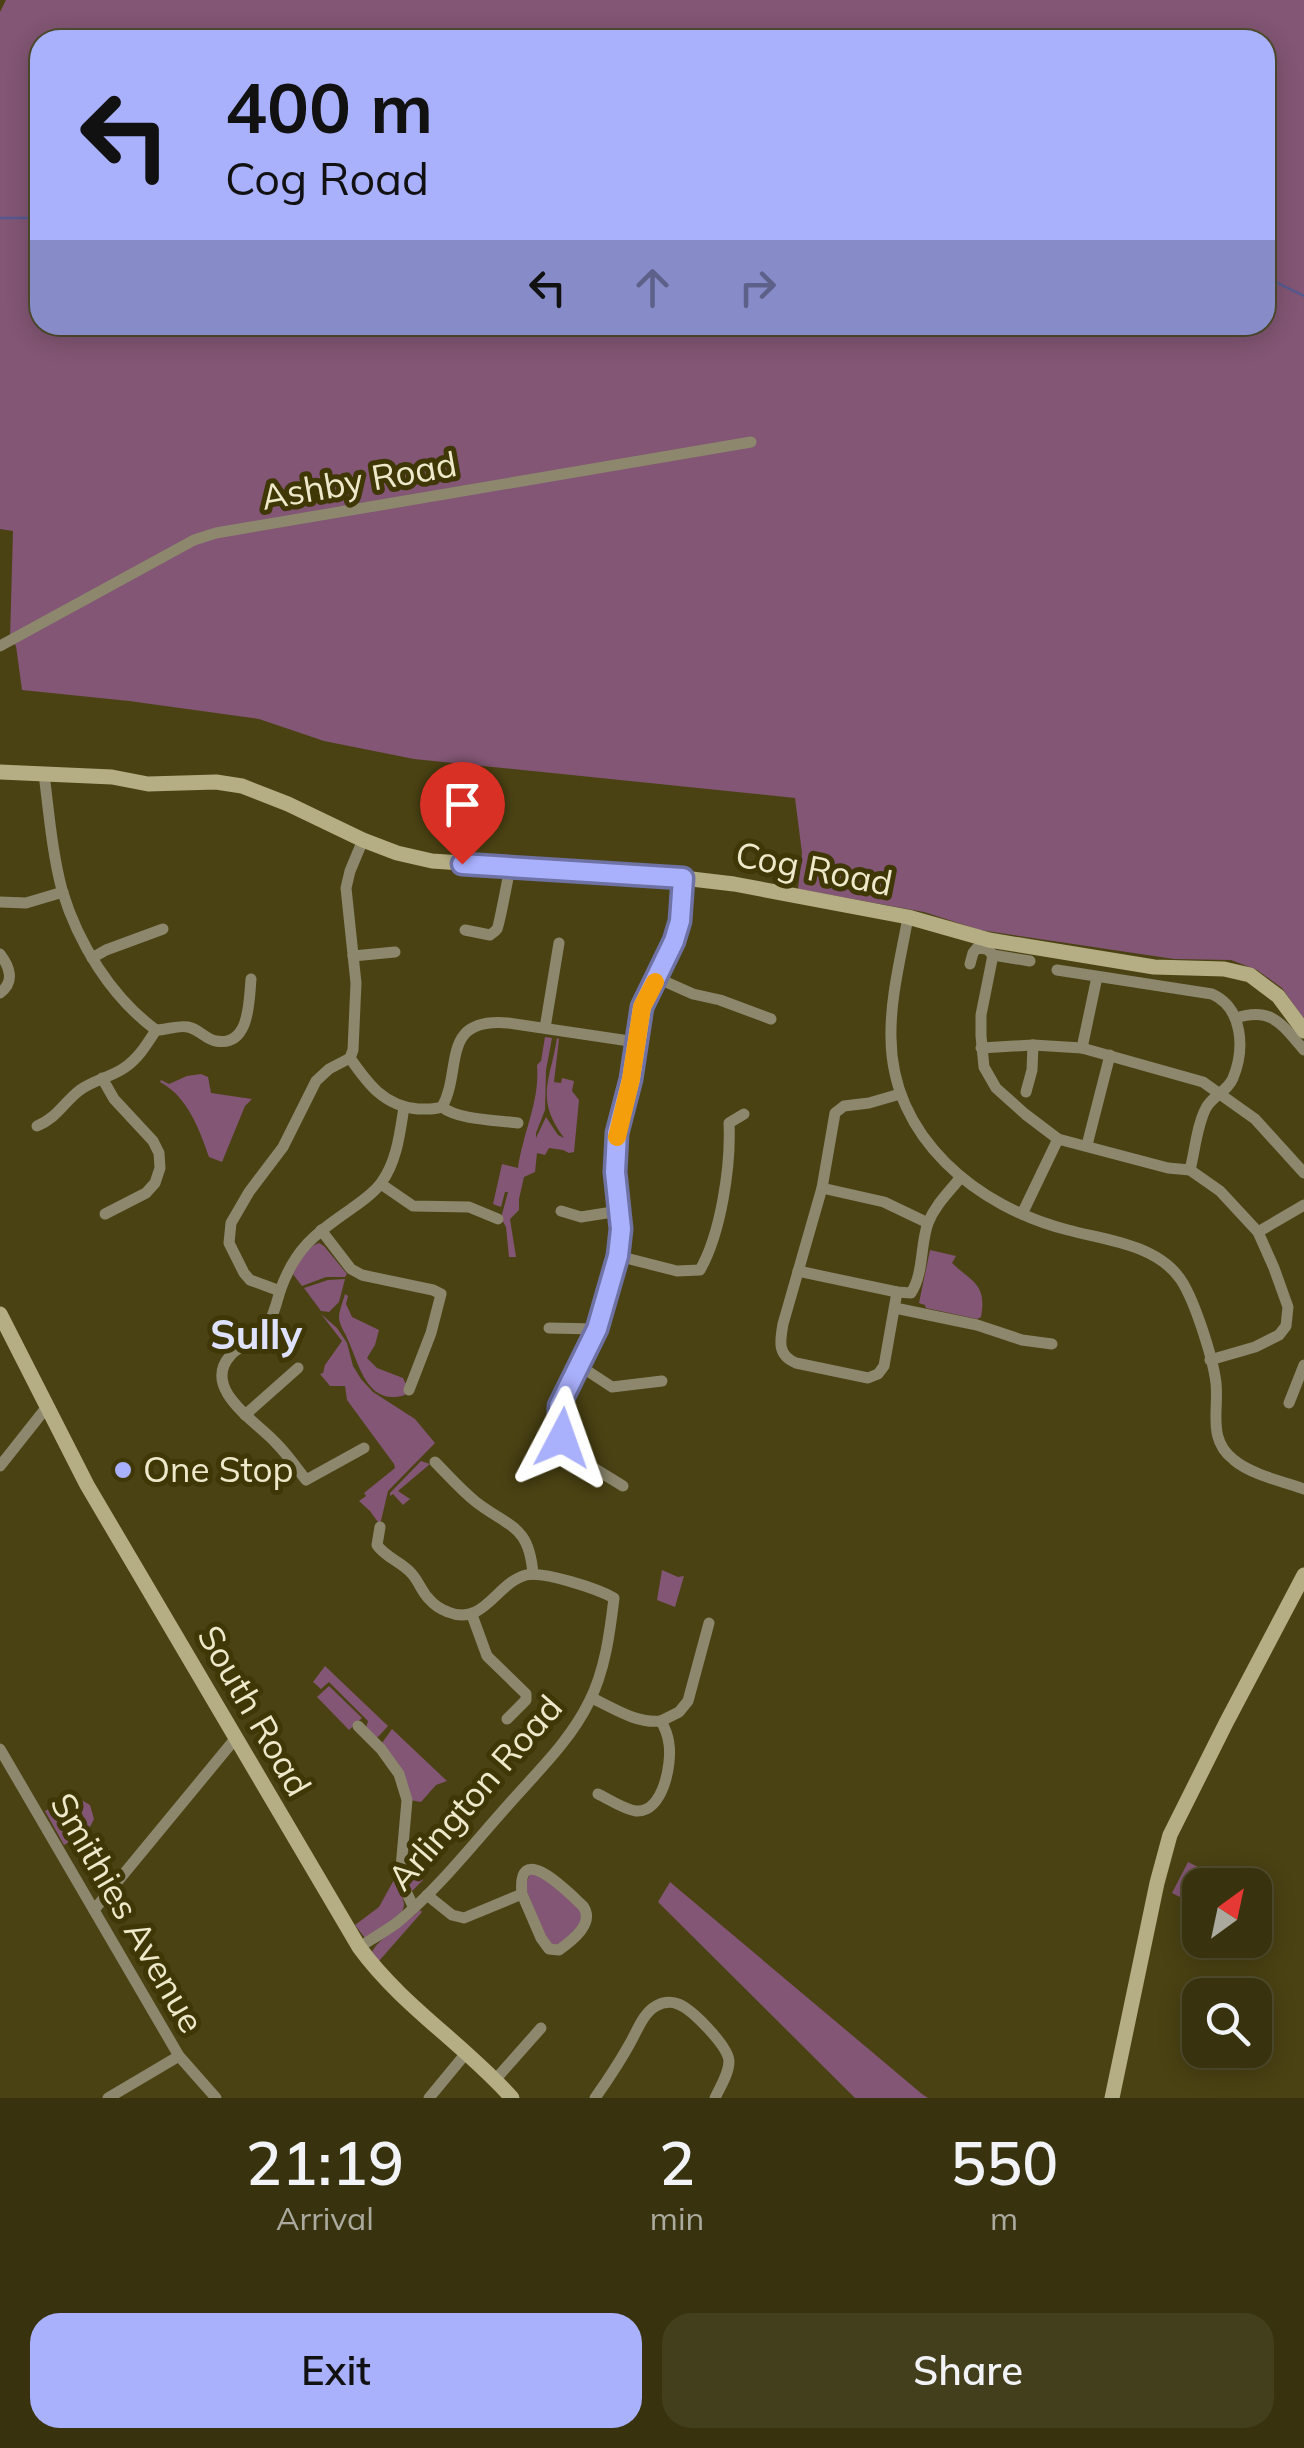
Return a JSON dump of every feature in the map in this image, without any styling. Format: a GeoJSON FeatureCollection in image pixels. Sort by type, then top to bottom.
{"type":"FeatureCollection","features":[{"type":"Feature","properties":{"kind":"street","name":"Ashby Road"},"geometry":{"type":"LineString","coordinates":[[0,646],[194,540],[216,533],[751,442]]}},
{"type":"Feature","properties":{"kind":"street","name":"Cog Road"},"geometry":{"type":"LineString","coordinates":[[0,772],[112,777],[148,784],[216,782],[242,786],[363,840],[432,861],[734,884],[908,917],[988,940],[1154,967],[1224,968],[1250,976],[1278,996],[1304,1031]]}},
{"type":"Feature","properties":{"kind":"street"},"geometry":{"type":"LineString","coordinates":[[44,774],[63,892],[92,958],[127,1004],[156,1030],[189,1027],[220,1042],[239,1033],[245,1024],[251,980]]}},
{"type":"Feature","properties":{"kind":"street"},"geometry":{"type":"LineString","coordinates":[[280,1291],[250,1280],[244,1273],[229,1243],[232,1223],[249,1192],[284,1147],[316,1080],[350,1058],[353,1050],[356,983],[346,888],[363,840]]}},
{"type":"Feature","properties":{"kind":"street"},"geometry":{"type":"LineString","coordinates":[[465,930],[490,934],[497,930],[510,867]]}},
{"type":"Feature","properties":{"kind":"street"},"geometry":{"type":"LineString","coordinates":[[623,1486],[572,1452],[562,1438],[559,1406],[597,1329],[618,1256],[621,1229],[615,1172],[617,1133],[642,1007],[680,921],[683,878]]}},
{"type":"Feature","properties":{"kind":"street"},"geometry":{"type":"LineString","coordinates":[[0,902],[26,904],[63,892]]}},
{"type":"Feature","properties":{"kind":"street"},"geometry":{"type":"LineString","coordinates":[[908,917],[891,1023],[892,1053],[900,1094],[925,1140],[961,1177],[995,1200],[1056,1227],[1142,1250],[1160,1258],[1176,1272],[1188,1290],[1210,1360],[1216,1383],[1214,1424],[1222,1447],[1241,1465],[1304,1490]]}},
{"type":"Feature","properties":{"kind":"street"},"geometry":{"type":"LineString","coordinates":[[92,958],[163,929]]}},
{"type":"Feature","properties":{"kind":"street"},"geometry":{"type":"LineString","coordinates":[[545,1028],[558,943]]}},
{"type":"Feature","properties":{"kind":"street"},"geometry":{"type":"LineString","coordinates":[[970,964],[977,948],[988,949],[993,956],[982,1016],[981,1048],[984,1067],[996,1088],[1058,1139],[1168,1168],[1190,1170],[1220,1191],[1258,1232],[1288,1307],[1286,1326],[1279,1336],[1255,1347],[1210,1360]]}},
{"type":"Feature","properties":{"kind":"street"},"geometry":{"type":"LineString","coordinates":[[353,956],[395,952]]}},
{"type":"Feature","properties":{"kind":"street"},"geometry":{"type":"LineString","coordinates":[[0,954],[10,974],[9,983],[0,994]]}},
{"type":"Feature","properties":{"kind":"street"},"geometry":{"type":"LineString","coordinates":[[993,956],[1030,961]]}},
{"type":"Feature","properties":{"kind":"street"},"geometry":{"type":"LineString","coordinates":[[1057,970],[1212,994],[1223,1000],[1236,1018],[1240,1046],[1233,1078],[1205,1110],[1190,1170]]}},
{"type":"Feature","properties":{"kind":"street"},"geometry":{"type":"LineString","coordinates":[[1082,1048],[1097,977]]}},
{"type":"Feature","properties":{"kind":"street"},"geometry":{"type":"LineString","coordinates":[[657,978],[771,1019]]}},
{"type":"Feature","properties":{"kind":"street"},"geometry":{"type":"LineString","coordinates":[[1236,1018],[1249,1014],[1269,1016],[1304,1050]]}},
{"type":"Feature","properties":{"kind":"street"},"geometry":{"type":"LineString","coordinates":[[350,1058],[367,1084],[390,1102],[404,1108],[434,1110],[442,1106],[449,1089],[459,1042],[480,1025],[493,1022],[636,1042]]}},
{"type":"Feature","properties":{"kind":"street"},"geometry":{"type":"LineString","coordinates":[[37,1126],[57,1116],[75,1094],[124,1068],[156,1030]]}},
{"type":"Feature","properties":{"kind":"street"},"geometry":{"type":"LineString","coordinates":[[981,1048],[1033,1044],[1082,1048],[1203,1082],[1255,1119],[1304,1173]]}},
{"type":"Feature","properties":{"kind":"street"},"geometry":{"type":"LineString","coordinates":[[1026,1092],[1033,1044]]}},
{"type":"Feature","properties":{"kind":"street"},"geometry":{"type":"LineString","coordinates":[[1087,1145],[1110,1056]]}},
{"type":"Feature","properties":{"kind":"street"},"geometry":{"type":"LineString","coordinates":[[102,1078],[114,1099],[154,1141],[160,1168],[146,1194],[105,1214]]}},
{"type":"Feature","properties":{"kind":"street"},"geometry":{"type":"LineString","coordinates":[[898,1292],[884,1366],[878,1374],[868,1378],[796,1363],[784,1356],[780,1344],[783,1324],[822,1188],[834,1117],[844,1106],[900,1094]]}},
{"type":"Feature","properties":{"kind":"street"},"geometry":{"type":"LineString","coordinates":[[442,1106],[459,1115],[518,1123]]}},
{"type":"Feature","properties":{"kind":"street"},"geometry":{"type":"LineString","coordinates":[[364,1448],[306,1480],[278,1444],[232,1402],[223,1368],[234,1351],[255,1340],[271,1322],[293,1259],[310,1238],[381,1184],[396,1149],[404,1108]]}},
{"type":"Feature","properties":{"kind":"street"},"geometry":{"type":"LineString","coordinates":[[618,1256],[677,1270],[700,1270],[712,1243],[728,1166],[729,1124],[744,1114]]}},
{"type":"Feature","properties":{"kind":"street"},"geometry":{"type":"LineString","coordinates":[[1022,1214],[1058,1139]]}},
{"type":"Feature","properties":{"kind":"street"},"geometry":{"type":"LineString","coordinates":[[798,1271],[911,1293],[916,1286],[928,1223],[961,1177]]}},
{"type":"Feature","properties":{"kind":"street"},"geometry":{"type":"LineString","coordinates":[[381,1184],[412,1206],[469,1208],[498,1219]]}},
{"type":"Feature","properties":{"kind":"street"},"geometry":{"type":"LineString","coordinates":[[822,1188],[884,1202],[928,1223]]}},
{"type":"Feature","properties":{"kind":"street"},"geometry":{"type":"LineString","coordinates":[[1258,1232],[1304,1205]]}},
{"type":"Feature","properties":{"kind":"street"},"geometry":{"type":"LineString","coordinates":[[561,1211],[581,1217],[618,1211]]}},
{"type":"Feature","properties":{"kind":"street"},"geometry":{"type":"LineString","coordinates":[[321,1230],[351,1269],[362,1276],[441,1294],[409,1390]]}},
{"type":"Feature","properties":{"kind":"street"},"geometry":{"type":"LineString","coordinates":[[895,1308],[1052,1344]]}},
{"type":"Feature","properties":{"kind":"street","name":"South Road"},"geometry":{"type":"LineString","coordinates":[[0,1314],[86,1484],[359,1947],[386,1981],[467,2052],[512,2098]]}},
{"type":"Feature","properties":{"kind":"street"},"geometry":{"type":"LineString","coordinates":[[1288,1317],[1302,1320]]}},
{"type":"Feature","properties":{"kind":"street"},"geometry":{"type":"LineString","coordinates":[[549,1328],[597,1329]]}},
{"type":"Feature","properties":{"kind":"street"},"geometry":{"type":"LineString","coordinates":[[1289,1403],[1304,1365]]}},
{"type":"Feature","properties":{"kind":"street"},"geometry":{"type":"LineString","coordinates":[[580,1366],[612,1387],[662,1381]]}},
{"type":"Feature","properties":{"kind":"street"},"geometry":{"type":"LineString","coordinates":[[245,1415],[298,1368]]}},
{"type":"Feature","properties":{"kind":"street"},"geometry":{"type":"LineString","coordinates":[[0,1466],[46,1408]]}},
{"type":"Feature","properties":{"kind":"street"},"geometry":{"type":"LineString","coordinates":[[380,1527],[377,1545],[383,1554],[409,1570],[425,1596],[455,1615],[472,1615],[516,1579],[534,1574],[531,1552],[516,1528],[476,1502],[435,1462]]}},
{"type":"Feature","properties":{"kind":"street","name":"Arlington Road"},"geometry":{"type":"LineString","coordinates":[[359,1947],[395,1924],[427,1895],[563,1742],[592,1698],[614,1598],[600,1590],[534,1574]]}},
{"type":"Feature","properties":{"kind":"street"},"geometry":{"type":"LineString","coordinates":[[1112,2098],[1170,1835],[1304,1575]]}},
{"type":"Feature","properties":{"kind":"street"},"geometry":{"type":"LineString","coordinates":[[472,1615],[486,1656],[526,1694],[526,1700],[507,1720]]}},
{"type":"Feature","properties":{"kind":"street"},"geometry":{"type":"LineString","coordinates":[[592,1698],[650,1722],[679,1712],[688,1701],[709,1623]]}},
{"type":"Feature","properties":{"kind":"street"},"geometry":{"type":"LineString","coordinates":[[598,1794],[633,1810],[651,1807],[662,1792],[668,1768],[670,1746],[661,1720]]}},
{"type":"Feature","properties":{"kind":"street"},"geometry":{"type":"LineString","coordinates":[[358,1726],[399,1774],[406,1800],[400,1879],[414,1908]]}},
{"type":"Feature","properties":{"kind":"street"},"geometry":{"type":"LineString","coordinates":[[94,1910],[235,1739]]}},
{"type":"Feature","properties":{"kind":"street","name":"Smithies Avenue"},"geometry":{"type":"LineString","coordinates":[[0,1749],[178,2056],[216,2098]]}},
{"type":"Feature","properties":{"kind":"street"},"geometry":{"type":"LineString","coordinates":[[543,1870],[583,1906],[588,1921],[559,1950],[549,1948],[522,1894],[521,1881],[526,1872],[543,1870]]}},
{"type":"Feature","properties":{"kind":"street"},"geometry":{"type":"LineString","coordinates":[[427,1895],[452,1915],[464,1918],[522,1894]]}},
{"type":"Feature","properties":{"kind":"street"},"geometry":{"type":"LineString","coordinates":[[595,2098],[646,2013],[659,2004],[671,2002],[690,2012],[727,2053],[729,2064],[715,2098]]}},
{"type":"Feature","properties":{"kind":"street"},"geometry":{"type":"LineString","coordinates":[[496,2080],[541,2028]]}},
{"type":"Feature","properties":{"kind":"street"},"geometry":{"type":"LineString","coordinates":[[429,2098],[467,2052]]}},
{"type":"Feature","properties":{"kind":"street"},"geometry":{"type":"LineString","coordinates":[[108,2098],[178,2056]]}},
{"type":"Feature","properties":{"kind":"shaded area"},"geometry":{"type":"Polygon","coordinates":[[[6,0],[1304,0],[1304,1019],[1282,988],[1257,970],[1231,960],[1174,959],[980,930],[924,912],[798,889],[802,853],[795,798],[414,759],[324,741],[259,719],[22,690],[16,646],[10,638],[13,531],[0,529],[0,12],[6,0]]]}},
{"type":"Feature","properties":{"kind":"shaded area"},"geometry":{"type":"Polygon","coordinates":[[[545,1037],[552,1038],[545,1110],[536,1138],[546,1117],[564,1138],[547,1100],[557,1038],[554,1082],[561,1083],[562,1078],[574,1081],[572,1091],[579,1100],[574,1152],[549,1148],[545,1155],[537,1153],[535,1172],[524,1177],[519,1210],[510,1219],[516,1257],[509,1257],[506,1227],[501,1218],[508,1192],[501,1207],[493,1204],[502,1164],[518,1168],[545,1037]]]}},
{"type":"Feature","properties":{"kind":"shaded area"},"geometry":{"type":"Polygon","coordinates":[[[201,1074],[208,1077],[211,1093],[252,1099],[245,1106],[222,1162],[209,1157],[185,1105],[160,1082],[169,1084],[201,1074]]]}},
{"type":"Feature","properties":{"kind":"shaded area"},"geometry":{"type":"Polygon","coordinates":[[[319,1243],[347,1274],[302,1286],[293,1274],[307,1251],[319,1243]]]}},
{"type":"Feature","properties":{"kind":"shaded area"},"geometry":{"type":"Polygon","coordinates":[[[930,1250],[956,1256],[952,1263],[980,1291],[981,1317],[926,1308],[919,1303],[930,1250]]]}},
{"type":"Feature","properties":{"kind":"shaded area"},"geometry":{"type":"Polygon","coordinates":[[[345,1279],[339,1302],[329,1312],[321,1311],[304,1288],[328,1280],[345,1279]]]}},
{"type":"Feature","properties":{"kind":"shaded area"},"geometry":{"type":"Polygon","coordinates":[[[345,1294],[352,1317],[379,1330],[367,1358],[377,1368],[403,1378],[408,1388],[405,1395],[382,1395],[366,1381],[340,1321],[345,1294]]]}},
{"type":"Feature","properties":{"kind":"shaded area"},"geometry":{"type":"Polygon","coordinates":[[[321,1314],[347,1343],[361,1379],[373,1392],[415,1419],[435,1443],[388,1491],[380,1525],[359,1501],[395,1468],[394,1464],[347,1400],[345,1386],[330,1386],[320,1374],[342,1341],[321,1314]]]}},
{"type":"Feature","properties":{"kind":"shaded area"},"geometry":{"type":"Polygon","coordinates":[[[421,1461],[430,1464],[398,1491],[410,1499],[403,1505],[390,1493],[421,1461]]]}},
{"type":"Feature","properties":{"kind":"shaded area"},"geometry":{"type":"Polygon","coordinates":[[[662,1570],[684,1576],[675,1607],[657,1600],[662,1570]]]}},
{"type":"Feature","properties":{"kind":"shaded area"},"geometry":{"type":"Polygon","coordinates":[[[325,1666],[388,1726],[378,1737],[372,1736],[366,1728],[368,1721],[329,1682],[321,1689],[313,1682],[325,1666]]]}},
{"type":"Feature","properties":{"kind":"shaded area"},"geometry":{"type":"Polygon","coordinates":[[[329,1686],[362,1718],[349,1730],[317,1697],[329,1686]]]}},
{"type":"Feature","properties":{"kind":"shaded area"},"geometry":{"type":"Polygon","coordinates":[[[392,1729],[447,1781],[436,1785],[421,1802],[410,1800],[382,1743],[392,1729]]]}},
{"type":"Feature","properties":{"kind":"shaded area"},"geometry":{"type":"Polygon","coordinates":[[[76,1797],[90,1805],[94,1819],[88,1831],[64,1845],[45,1811],[76,1797]]]}},
{"type":"Feature","properties":{"kind":"shaded area"},"geometry":{"type":"Polygon","coordinates":[[[410,1850],[422,1860],[415,1868],[423,1880],[412,1891],[405,1884],[410,1850]]]}},
{"type":"Feature","properties":{"kind":"shaded area"},"geometry":{"type":"Polygon","coordinates":[[[538,1873],[581,1909],[583,1920],[563,1943],[551,1945],[545,1939],[525,1886],[530,1874],[538,1873]]]}},
{"type":"Feature","properties":{"kind":"shaded area"},"geometry":{"type":"Polygon","coordinates":[[[1182,1874],[1182,1898],[1172,1893],[1182,1874]]]}},
{"type":"Feature","properties":{"kind":"shaded area"},"geometry":{"type":"Polygon","coordinates":[[[395,1878],[403,1910],[365,1938],[355,1925],[379,1907],[395,1878]]]}},
{"type":"Feature","properties":{"kind":"shaded area"},"geometry":{"type":"Polygon","coordinates":[[[670,1882],[928,2098],[855,2098],[658,1902],[670,1882]]]}},
{"type":"Feature","properties":{"kind":"shaded area"},"geometry":{"type":"Polygon","coordinates":[[[420,1910],[379,1961],[372,1952],[376,1946],[420,1910]]]}},
{"type":"Feature","properties":{"kind":"waterway"},"geometry":{"type":"LineString","coordinates":[[0,218],[30,218]]}},
{"type":"Feature","properties":{"kind":"waterway"},"geometry":{"type":"LineString","coordinates":[[1275,282],[1304,296]]}},
{"type":"Feature","properties":{"kind":"slow traffic"},"geometry":{"type":"LineString","coordinates":[[617,1137],[642,1007],[655,982]]}},
{"type":"Feature","properties":{"kind":"place","name":"One Stop"},"geometry":{"type":"Point","coordinates":[123,1470]}},
{"type":"Feature","properties":{"kind":"district","name":"Sully"},"geometry":{"type":"Point","coordinates":[256,1335]}},
{"type":"Feature","properties":{"kind":"route"},"geometry":{"type":"LineString","coordinates":[[462,864],[683,878],[680,921],[642,1007],[631,1079],[617,1133],[615,1172],[621,1244],[597,1329],[559,1406],[562,1438]]}}]}
